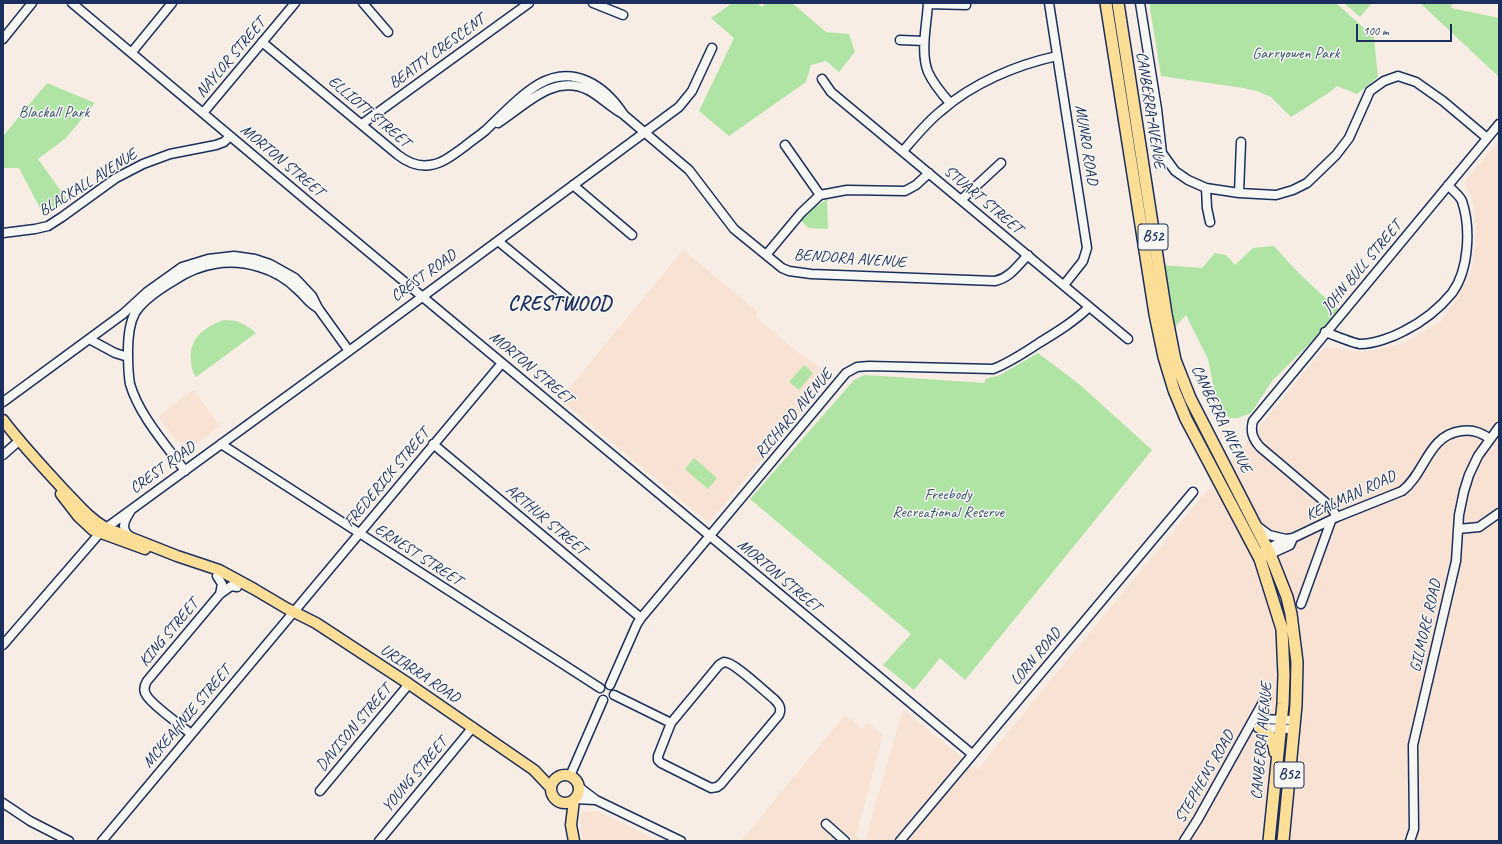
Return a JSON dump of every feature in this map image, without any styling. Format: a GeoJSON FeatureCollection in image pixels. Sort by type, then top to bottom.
{"type":"FeatureCollection","features":[{"type":"Feature","properties":{"kind":"highway","name":"CANBERRA AVENUE"},"geometry":{"type":"LineString","coordinates":[[1106,3],[1155,314],[1164,357],[1174,390],[1186,419],[1264,554],[1287,597],[1292,620],[1297,662],[1296,705],[1283,841]]}},
{"type":"Feature","properties":{"kind":"highway","name":"CANBERRA AVENUE"},"geometry":{"type":"LineString","coordinates":[[1118,3],[1166,314],[1175,360],[1190,398],[1256,526],[1282,629],[1284,675],[1281,724],[1269,841]]}},
{"type":"Feature","properties":{"kind":"highway"},"geometry":{"type":"LineString","coordinates":[[1255,725],[1268,734],[1273,740],[1276,763]]}},
{"type":"Feature","properties":{"kind":"main road","name":"URIARRA ROAD"},"geometry":{"type":"LineString","coordinates":[[3,420],[35,458],[103,531],[145,549],[177,556]]}},
{"type":"Feature","properties":{"kind":"main road","name":"URIARRA ROAD"},"geometry":{"type":"LineString","coordinates":[[103,531],[131,537],[177,556],[210,567],[226,574],[327,629],[534,770],[551,788]]}},
{"type":"Feature","properties":{"kind":"main road","name":"URIARRA ROAD"},"geometry":{"type":"LineString","coordinates":[[197,563],[237,587],[290,610]]}},
{"type":"Feature","properties":{"kind":"main road","name":"URIARRA ROAD"},"geometry":{"type":"LineString","coordinates":[[534,770],[557,777]]}},
{"type":"Feature","properties":{"kind":"main road"},"geometry":{"type":"LineString","coordinates":[[571,825],[558,802],[552,796],[552,783],[557,777],[564,775],[570,776],[576,781],[579,787],[578,794],[574,800],[571,825],[574,841]]}},
{"type":"Feature","properties":{"kind":"main road"},"geometry":{"type":"LineString","coordinates":[[558,802],[566,803],[574,800]]}},
{"type":"Feature","properties":{"kind":"street"},"geometry":{"type":"LineString","coordinates":[[3,39],[32,3]]}},
{"type":"Feature","properties":{"kind":"street","name":"MORTON STREET"},"geometry":{"type":"LineString","coordinates":[[72,3],[972,754]]}},
{"type":"Feature","properties":{"kind":"street"},"geometry":{"type":"LineString","coordinates":[[132,52],[172,3]]}},
{"type":"Feature","properties":{"kind":"street","name":"NAYLOR STREET"},"geometry":{"type":"LineString","coordinates":[[203,113],[295,3]]}},
{"type":"Feature","properties":{"kind":"street"},"geometry":{"type":"LineString","coordinates":[[363,3],[388,32]]}},
{"type":"Feature","properties":{"kind":"street","name":"BEATTY CRESCENT"},"geometry":{"type":"LineString","coordinates":[[362,124],[529,3]]}},
{"type":"Feature","properties":{"kind":"street"},"geometry":{"type":"LineString","coordinates":[[593,3],[623,15]]}},
{"type":"Feature","properties":{"kind":"street"},"geometry":{"type":"LineString","coordinates":[[950,103],[942,94],[928,72],[926,65],[924,41],[928,3],[966,5]]}},
{"type":"Feature","properties":{"kind":"street","name":"MUNRO ROAD"},"geometry":{"type":"LineString","coordinates":[[1049,3],[1087,248],[1083,261],[1064,285]]}},
{"type":"Feature","properties":{"kind":"street"},"geometry":{"type":"LineString","coordinates":[[1140,3],[1157,108],[1162,153],[1175,171],[1188,180],[1206,188],[1239,193],[1276,195],[1293,190],[1307,183],[1336,155],[1349,138],[1370,91],[1384,81],[1398,76],[1416,82],[1443,101],[1487,138]]}},
{"type":"Feature","properties":{"kind":"street"},"geometry":{"type":"LineString","coordinates":[[900,40],[924,41]]}},
{"type":"Feature","properties":{"kind":"street","name":"ELLIOTT STREET"},"geometry":{"type":"LineString","coordinates":[[262,42],[406,160],[413,163],[429,165],[439,163],[455,154],[485,130],[508,108],[536,87],[548,80],[564,77],[582,79],[597,86],[618,105],[624,115],[644,133]]}},
{"type":"Feature","properties":{"kind":"street","name":"CREST ROAD"},"geometry":{"type":"LineString","coordinates":[[3,645],[103,531],[498,241],[684,102],[692,91],[712,48]]}},
{"type":"Feature","properties":{"kind":"street"},"geometry":{"type":"LineString","coordinates":[[903,151],[931,120],[950,103],[977,86],[1032,62],[1057,56]]}},
{"type":"Feature","properties":{"kind":"street","name":"STUART STREET"},"geometry":{"type":"LineString","coordinates":[[822,79],[831,92],[1128,339]]}},
{"type":"Feature","properties":{"kind":"street","name":"JOHN BULL STREET"},"geometry":{"type":"LineString","coordinates":[[1334,519],[1331,507],[1260,447],[1254,440],[1251,431],[1254,418],[1499,124]]}},
{"type":"Feature","properties":{"kind":"street","name":"BENDORA AVENUE"},"geometry":{"type":"LineString","coordinates":[[644,133],[689,170],[734,229],[782,268],[800,273],[996,281],[1002,280],[1028,256]]}},
{"type":"Feature","properties":{"kind":"street","name":"BLACKALL AVENUE"},"geometry":{"type":"LineString","coordinates":[[3,233],[48,226],[116,178],[143,164],[170,154],[216,145],[224,142],[230,136]]}},
{"type":"Feature","properties":{"kind":"street"},"geometry":{"type":"LineString","coordinates":[[1239,193],[1241,142]]}},
{"type":"Feature","properties":{"kind":"street"},"geometry":{"type":"LineString","coordinates":[[785,145],[820,195]]}},
{"type":"Feature","properties":{"kind":"street"},"geometry":{"type":"LineString","coordinates":[[961,200],[1001,163]]}},
{"type":"Feature","properties":{"kind":"street"},"geometry":{"type":"LineString","coordinates":[[766,255],[801,213],[820,195],[847,190],[905,191],[916,186],[929,173]]}},
{"type":"Feature","properties":{"kind":"street"},"geometry":{"type":"LineString","coordinates":[[573,185],[632,235]]}},
{"type":"Feature","properties":{"kind":"street"},"geometry":{"type":"LineString","coordinates":[[1325,332],[1360,344],[1390,338],[1418,324],[1437,308],[1452,292],[1462,272],[1467,250],[1467,225],[1461,200],[1448,185]]}},
{"type":"Feature","properties":{"kind":"street"},"geometry":{"type":"LineString","coordinates":[[1206,188],[1207,208],[1210,222]]}},
{"type":"Feature","properties":{"kind":"street"},"geometry":{"type":"LineString","coordinates":[[498,241],[576,305]]}},
{"type":"Feature","properties":{"kind":"street"},"geometry":{"type":"LineString","coordinates":[[3,402],[123,314],[141,297],[182,267],[208,259],[234,256],[255,259],[285,271],[306,288],[314,299],[318,308],[349,351]]}},
{"type":"Feature","properties":{"kind":"street"},"geometry":{"type":"LineString","coordinates":[[185,471],[142,410],[133,391],[128,373],[129,331],[138,309],[183,274],[201,267],[226,262],[256,266],[275,273],[293,285],[312,305],[318,308]]}},
{"type":"Feature","properties":{"kind":"street","name":"RICHARD AVENUE"},"geometry":{"type":"LineString","coordinates":[[610,685],[641,618],[838,382],[849,371],[863,366],[993,369],[1012,361],[1048,338],[1079,317],[1090,307]]}},
{"type":"Feature","properties":{"kind":"street"},"geometry":{"type":"LineString","coordinates":[[123,314],[138,309]]}},
{"type":"Feature","properties":{"kind":"street"},"geometry":{"type":"LineString","coordinates":[[89,339],[128,357]]}},
{"type":"Feature","properties":{"kind":"street"},"geometry":{"type":"LineString","coordinates":[[108,349],[120,360],[128,373]]}},
{"type":"Feature","properties":{"kind":"street","name":"FREDERICK STREET"},"geometry":{"type":"LineString","coordinates":[[290,610],[359,534],[502,363]]}},
{"type":"Feature","properties":{"kind":"street","name":"GILMORE ROAD"},"geometry":{"type":"LineString","coordinates":[[1410,841],[1414,829],[1413,745],[1456,561],[1462,500],[1469,475],[1478,456],[1499,427]]}},
{"type":"Feature","properties":{"kind":"street","name":"KEALMAN ROAD"},"geometry":{"type":"LineString","coordinates":[[1264,554],[1290,545],[1290,539],[1402,491],[1408,486],[1437,443],[1448,434],[1469,430],[1480,433],[1490,439]]}},
{"type":"Feature","properties":{"kind":"street"},"geometry":{"type":"LineString","coordinates":[[3,455],[9,448],[20,440]]}},
{"type":"Feature","properties":{"kind":"street","name":"ERNEST STREET"},"geometry":{"type":"LineString","coordinates":[[221,444],[600,688]]}},
{"type":"Feature","properties":{"kind":"street","name":"ARTHUR STREET"},"geometry":{"type":"LineString","coordinates":[[433,444],[641,618]]}},
{"type":"Feature","properties":{"kind":"street","name":"LORN ROAD"},"geometry":{"type":"LineString","coordinates":[[900,841],[1193,492]]}},
{"type":"Feature","properties":{"kind":"street","name":"CREST ROAD"},"geometry":{"type":"LineString","coordinates":[[131,537],[126,533],[123,525],[132,510]]}},
{"type":"Feature","properties":{"kind":"street"},"geometry":{"type":"LineString","coordinates":[[1458,529],[1479,527],[1499,512]]}},
{"type":"Feature","properties":{"kind":"street"},"geometry":{"type":"LineString","coordinates":[[1301,604],[1334,519]]}},
{"type":"Feature","properties":{"kind":"street"},"geometry":{"type":"LineString","coordinates":[[1256,526],[1276,538],[1290,539]]}},
{"type":"Feature","properties":{"kind":"street","name":"KING STREET"},"geometry":{"type":"LineString","coordinates":[[218,576],[222,585],[220,594]]}},
{"type":"Feature","properties":{"kind":"street","name":"KING STREET"},"geometry":{"type":"LineString","coordinates":[[191,734],[150,700],[144,691],[144,687],[147,681],[220,594],[231,586],[237,587]]}},
{"type":"Feature","properties":{"kind":"street","name":"MCKEAHNIE STREET"},"geometry":{"type":"LineString","coordinates":[[102,841],[191,734],[290,610]]}},
{"type":"Feature","properties":{"kind":"street"},"geometry":{"type":"LineString","coordinates":[[724,662],[735,666],[774,700],[780,708],[779,715],[716,788],[708,787],[661,763],[658,760],[658,753],[671,723],[719,665],[724,662]]}},
{"type":"Feature","properties":{"kind":"street","name":"DAVISON STREET"},"geometry":{"type":"LineString","coordinates":[[320,791],[409,684]]}},
{"type":"Feature","properties":{"kind":"street"},"geometry":{"type":"LineString","coordinates":[[603,700],[598,693],[600,688],[605,685],[610,685],[613,689],[614,695]]}},
{"type":"Feature","properties":{"kind":"street"},"geometry":{"type":"LineString","coordinates":[[603,700],[608,700],[614,695]]}},
{"type":"Feature","properties":{"kind":"street"},"geometry":{"type":"LineString","coordinates":[[614,695],[671,723]]}},
{"type":"Feature","properties":{"kind":"street","name":"STEPHENS ROAD"},"geometry":{"type":"LineString","coordinates":[[1184,841],[1255,725],[1266,697]]}},
{"type":"Feature","properties":{"kind":"street"},"geometry":{"type":"LineString","coordinates":[[570,776],[603,700]]}},
{"type":"Feature","properties":{"kind":"street","name":"STEPHENS ROAD"},"geometry":{"type":"LineString","coordinates":[[1255,725],[1293,724]]}},
{"type":"Feature","properties":{"kind":"street","name":"YOUNG STREET"},"geometry":{"type":"LineString","coordinates":[[379,841],[473,727]]}},
{"type":"Feature","properties":{"kind":"street"},"geometry":{"type":"LineString","coordinates":[[579,787],[596,800],[681,841]]}},
{"type":"Feature","properties":{"kind":"street"},"geometry":{"type":"LineString","coordinates":[[574,800],[596,800]]}},
{"type":"Feature","properties":{"kind":"street"},"geometry":{"type":"LineString","coordinates":[[3,803],[30,821],[69,841]]}},
{"type":"Feature","properties":{"kind":"street"},"geometry":{"type":"LineString","coordinates":[[826,824],[845,841]]}},
{"type":"Feature","properties":{"kind":"shaded area"},"geometry":{"type":"Polygon","coordinates":[[[1499,140],[1499,841],[865,841],[903,709],[977,770],[1325,347],[1364,352],[1402,344],[1441,321],[1459,295],[1472,269],[1476,229],[1473,202],[1465,182],[1499,140]]]}},
{"type":"Feature","properties":{"kind":"shaded area"},"geometry":{"type":"Polygon","coordinates":[[[683,250],[757,311],[755,316],[796,351],[806,357],[830,377],[710,521],[705,520],[560,399],[683,250]]]}},
{"type":"Feature","properties":{"kind":"shaded area"},"geometry":{"type":"Polygon","coordinates":[[[194,390],[220,426],[196,444],[188,446],[177,441],[158,416],[194,390]]]}},
{"type":"Feature","properties":{"kind":"shaded area"},"geometry":{"type":"Polygon","coordinates":[[[845,715],[862,728],[868,723],[883,735],[856,836],[862,841],[741,841],[845,715]]]}},
{"type":"Feature","properties":{"kind":"shaded area"},"geometry":{"type":"Polygon","coordinates":[[[597,811],[658,841],[583,841],[580,822],[582,812],[597,811]]]}},
{"type":"Feature","properties":{"kind":"green space"},"geometry":{"type":"Polygon","coordinates":[[[730,3],[756,3],[762,7],[766,3],[792,3],[826,32],[849,34],[855,52],[839,72],[826,61],[811,65],[806,82],[729,136],[699,111],[734,38],[711,18],[731,4],[730,3]]]}},
{"type":"Feature","properties":{"kind":"green space","name":"Garryowen Park"},"geometry":{"type":"Polygon","coordinates":[[[1150,3],[1336,3],[1374,37],[1378,77],[1357,94],[1337,86],[1291,117],[1271,97],[1257,91],[1161,76],[1150,3]]]}},
{"type":"Feature","properties":{"kind":"green space"},"geometry":{"type":"Polygon","coordinates":[[[1344,3],[1372,3],[1360,17],[1344,3]]]}},
{"type":"Feature","properties":{"kind":"green space"},"geometry":{"type":"Polygon","coordinates":[[[1420,3],[1452,3],[1451,8],[1499,18],[1499,77],[1420,3]]]}},
{"type":"Feature","properties":{"kind":"green space","name":"Blackall Park"},"geometry":{"type":"Polygon","coordinates":[[[47,83],[95,103],[66,138],[38,159],[68,201],[44,216],[19,168],[3,168],[3,136],[47,83]]]}},
{"type":"Feature","properties":{"kind":"green space"},"geometry":{"type":"Polygon","coordinates":[[[827,199],[828,229],[809,228],[801,221],[814,208],[827,199]]]}},
{"type":"Feature","properties":{"kind":"green space"},"geometry":{"type":"Polygon","coordinates":[[[1274,246],[1298,272],[1341,312],[1272,381],[1251,413],[1238,418],[1230,418],[1218,408],[1208,359],[1186,315],[1174,328],[1162,265],[1202,268],[1215,253],[1226,255],[1235,265],[1253,248],[1274,246]]]}},
{"type":"Feature","properties":{"kind":"green space"},"geometry":{"type":"Polygon","coordinates":[[[224,320],[242,323],[256,333],[196,377],[191,364],[191,352],[193,345],[205,329],[224,320]]]}},
{"type":"Feature","properties":{"kind":"green space","name":"Freebody Recreational Reserve"},"geometry":{"type":"Polygon","coordinates":[[[1038,353],[1079,384],[1152,450],[965,680],[940,658],[914,690],[883,665],[911,634],[750,499],[854,380],[864,375],[984,383],[986,379],[1000,375],[1038,353]]]}},
{"type":"Feature","properties":{"kind":"green space"},"geometry":{"type":"Polygon","coordinates":[[[804,365],[813,373],[799,390],[789,382],[804,365]]]}},
{"type":"Feature","properties":{"kind":"green space"},"geometry":{"type":"Polygon","coordinates":[[[694,458],[717,478],[708,489],[685,469],[694,458]]]}},
{"type":"Feature","properties":{"kind":"district","name":"CRESTWOOD"},"geometry":{"type":"Point","coordinates":[560,305]}}]}
